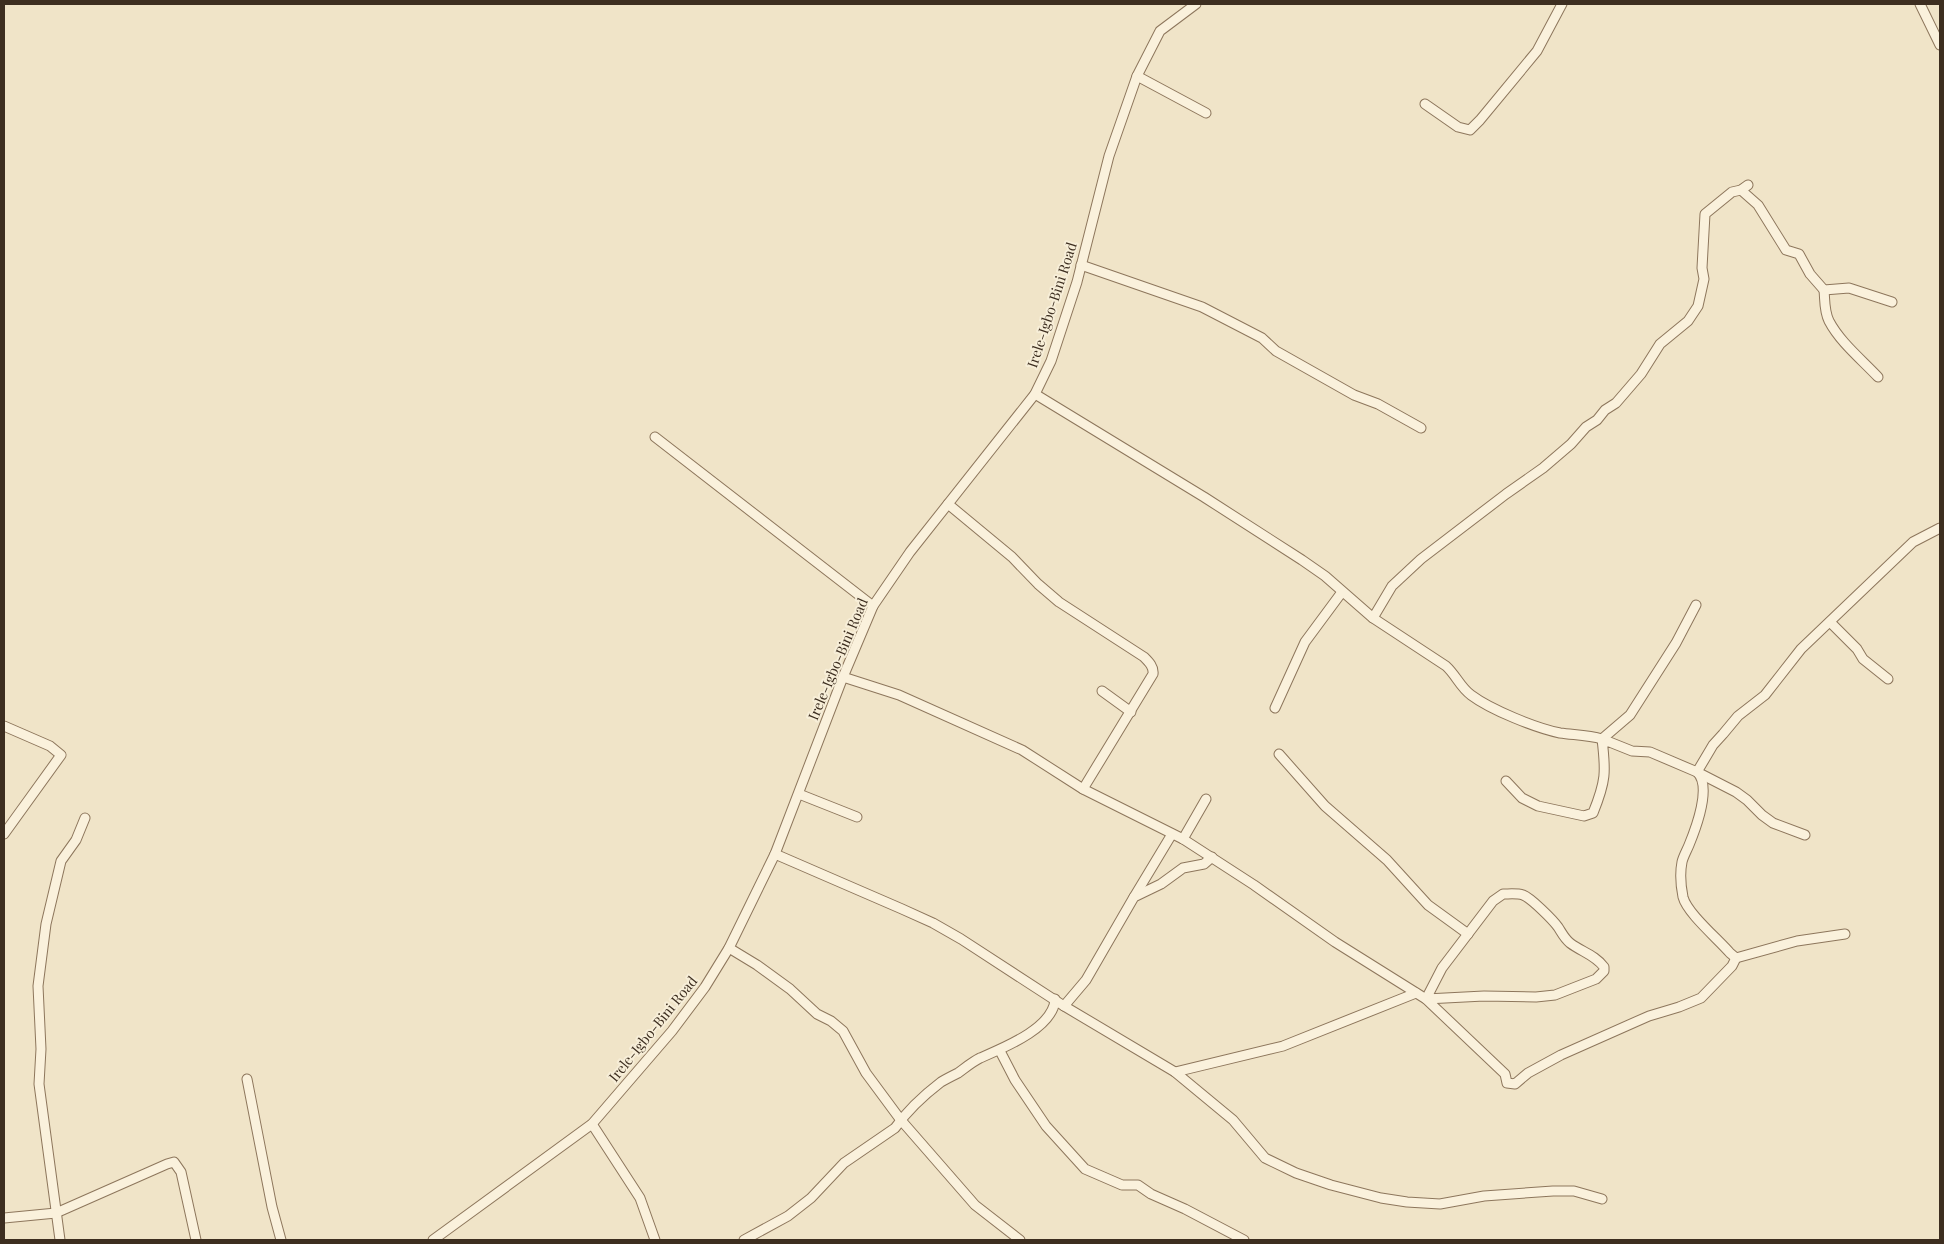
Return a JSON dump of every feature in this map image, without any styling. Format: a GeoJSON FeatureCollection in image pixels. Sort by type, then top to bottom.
{"type":"FeatureCollection","features":[{"type":"Feature","properties":{"kind":"street","name":"Irele-Igbo-Bini Road"},"geometry":{"type":"LineString","coordinates":[[433,1240],[592,1124],[672,1031],[705,987],[729,948],[775,854],[843,677],[873,606],[910,552],[1035,394],[1051,362],[1082,265],[1109,156],[1137,76],[1160,31],[1196,4]]}},
{"type":"Feature","properties":{"kind":"street"},"geometry":{"type":"LineString","coordinates":[[1425,104],[1458,127],[1470,130],[1536,51],[1562,4]]}},
{"type":"Feature","properties":{"kind":"street"},"geometry":{"type":"LineString","coordinates":[[1920,4],[1940,45]]}},
{"type":"Feature","properties":{"kind":"street"},"geometry":{"type":"LineString","coordinates":[[1137,76],[1206,113]]}},
{"type":"Feature","properties":{"kind":"street"},"geometry":{"type":"LineString","coordinates":[[1373,618],[1392,586],[1421,560],[1506,494],[1543,468],[1571,444],[1586,427],[1597,420],[1605,410],[1616,403],[1641,374],[1660,344],[1688,321],[1698,306],[1704,278],[1702,268],[1704,214],[1732,192],[1745,188],[1786,250],[1799,254],[1810,274],[1824,290],[1828,320],[1840,337],[1878,377]]}},
{"type":"Feature","properties":{"kind":"street"},"geometry":{"type":"LineString","coordinates":[[1082,265],[1202,307],[1262,338],[1276,351],[1354,395],[1378,404],[1421,428]]}},
{"type":"Feature","properties":{"kind":"street"},"geometry":{"type":"LineString","coordinates":[[1824,290],[1849,288],[1892,302]]}},
{"type":"Feature","properties":{"kind":"street"},"geometry":{"type":"LineString","coordinates":[[1035,394],[1187,486],[1294,554],[1325,576],[1373,618],[1454,672],[1462,686],[1471,695],[1498,711],[1560,733],[1602,739],[1632,751],[1650,752],[1698,772],[1736,792],[1773,823],[1805,835]]}},
{"type":"Feature","properties":{"kind":"street"},"geometry":{"type":"LineString","coordinates":[[656,437],[873,606]]}},
{"type":"Feature","properties":{"kind":"street"},"geometry":{"type":"LineString","coordinates":[[948,504],[1012,557],[1038,584],[1059,602],[1144,657],[1150,664],[1154,674],[1084,789]]}},
{"type":"Feature","properties":{"kind":"street"},"geometry":{"type":"LineString","coordinates":[[1698,772],[1713,745],[1722,734],[1738,716],[1765,695],[1796,655],[1913,542],[1940,528]]}},
{"type":"Feature","properties":{"kind":"street"},"geometry":{"type":"LineString","coordinates":[[1275,708],[1305,642],[1342,592]]}},
{"type":"Feature","properties":{"kind":"street"},"geometry":{"type":"LineString","coordinates":[[1602,739],[1630,715],[1676,643],[1696,605]]}},
{"type":"Feature","properties":{"kind":"street"},"geometry":{"type":"LineString","coordinates":[[1830,622],[1857,649],[1864,659],[1888,679]]}},
{"type":"Feature","properties":{"kind":"street"},"geometry":{"type":"LineString","coordinates":[[843,677],[900,695],[1022,750],[1084,789],[1183,839],[1335,942],[1426,1000],[1505,1074],[1507,1083],[1515,1084],[1528,1073],[1561,1055],[1649,1016],[1679,1008],[1702,998],[1732,966],[1736,958],[1797,941],[1845,934]]}},
{"type":"Feature","properties":{"kind":"street"},"geometry":{"type":"LineString","coordinates":[[1102,691],[1131,712]]}},
{"type":"Feature","properties":{"kind":"street"},"geometry":{"type":"LineString","coordinates":[[4,726],[50,746],[61,755],[4,834]]}},
{"type":"Feature","properties":{"kind":"street"},"geometry":{"type":"LineString","coordinates":[[1506,781],[1522,798],[1538,806],[1584,816],[1593,812],[1603,788],[1606,771],[1602,739]]}},
{"type":"Feature","properties":{"kind":"street"},"geometry":{"type":"LineString","coordinates":[[1279,754],[1325,806],[1387,860],[1428,905],[1468,934]]}},
{"type":"Feature","properties":{"kind":"street"},"geometry":{"type":"LineString","coordinates":[[1698,772],[1702,776],[1703,795],[1693,834],[1682,861],[1684,898],[1696,917],[1736,958]]}},
{"type":"Feature","properties":{"kind":"street"},"geometry":{"type":"LineString","coordinates":[[799,794],[857,817]]}},
{"type":"Feature","properties":{"kind":"street"},"geometry":{"type":"LineString","coordinates":[[1183,839],[1206,799]]}},
{"type":"Feature","properties":{"kind":"street"},"geometry":{"type":"LineString","coordinates":[[60,1240],[39,1084],[41,1049],[38,986],[46,924],[61,861],[76,840],[85,818]]}},
{"type":"Feature","properties":{"kind":"street"},"geometry":{"type":"LineString","coordinates":[[1064,1006],[1086,980],[1172,834]]}},
{"type":"Feature","properties":{"kind":"street"},"geometry":{"type":"LineString","coordinates":[[775,854],[933,923],[1064,1006],[1175,1072],[1233,1120],[1265,1158],[1296,1173],[1331,1185],[1381,1198],[1408,1202],[1440,1204],[1484,1196],[1552,1190],[1574,1191],[1602,1199]]}},
{"type":"Feature","properties":{"kind":"street"},"geometry":{"type":"LineString","coordinates":[[1134,897],[1160,884],[1183,868],[1204,864],[1212,858]]}},
{"type":"Feature","properties":{"kind":"street"},"geometry":{"type":"LineString","coordinates":[[1503,894],[1524,895],[1558,927],[1562,936],[1586,954],[1598,959],[1604,967],[1604,971],[1596,979],[1555,995],[1536,997],[1484,996],[1426,1000],[1442,968],[1497,897],[1503,894]]}},
{"type":"Feature","properties":{"kind":"street"},"geometry":{"type":"LineString","coordinates":[[729,948],[757,965],[790,989],[817,1014],[831,1021],[843,1031],[866,1073],[900,1119],[975,1205],[1020,1240]]}},
{"type":"Feature","properties":{"kind":"street"},"geometry":{"type":"LineString","coordinates":[[1175,1072],[1283,1046],[1416,993]]}},
{"type":"Feature","properties":{"kind":"street"},"geometry":{"type":"LineString","coordinates":[[744,1240],[788,1216],[810,1198],[844,1163],[895,1128],[900,1119],[942,1081],[979,1059],[1000,1051],[1045,1022],[1055,1006],[1055,999]]}},
{"type":"Feature","properties":{"kind":"street"},"geometry":{"type":"LineString","coordinates":[[1000,1051],[1015,1080],[1046,1126],[1085,1169],[1122,1185],[1138,1185],[1150,1194],[1185,1209],[1244,1240]]}},
{"type":"Feature","properties":{"kind":"street"},"geometry":{"type":"LineString","coordinates":[[247,1079],[272,1207],[281,1240]]}},
{"type":"Feature","properties":{"kind":"street"},"geometry":{"type":"LineString","coordinates":[[592,1124],[640,1198],[655,1240]]}},
{"type":"Feature","properties":{"kind":"street"},"geometry":{"type":"LineString","coordinates":[[4,1218],[56,1213],[174,1162],[181,1172],[196,1240]]}}]}
